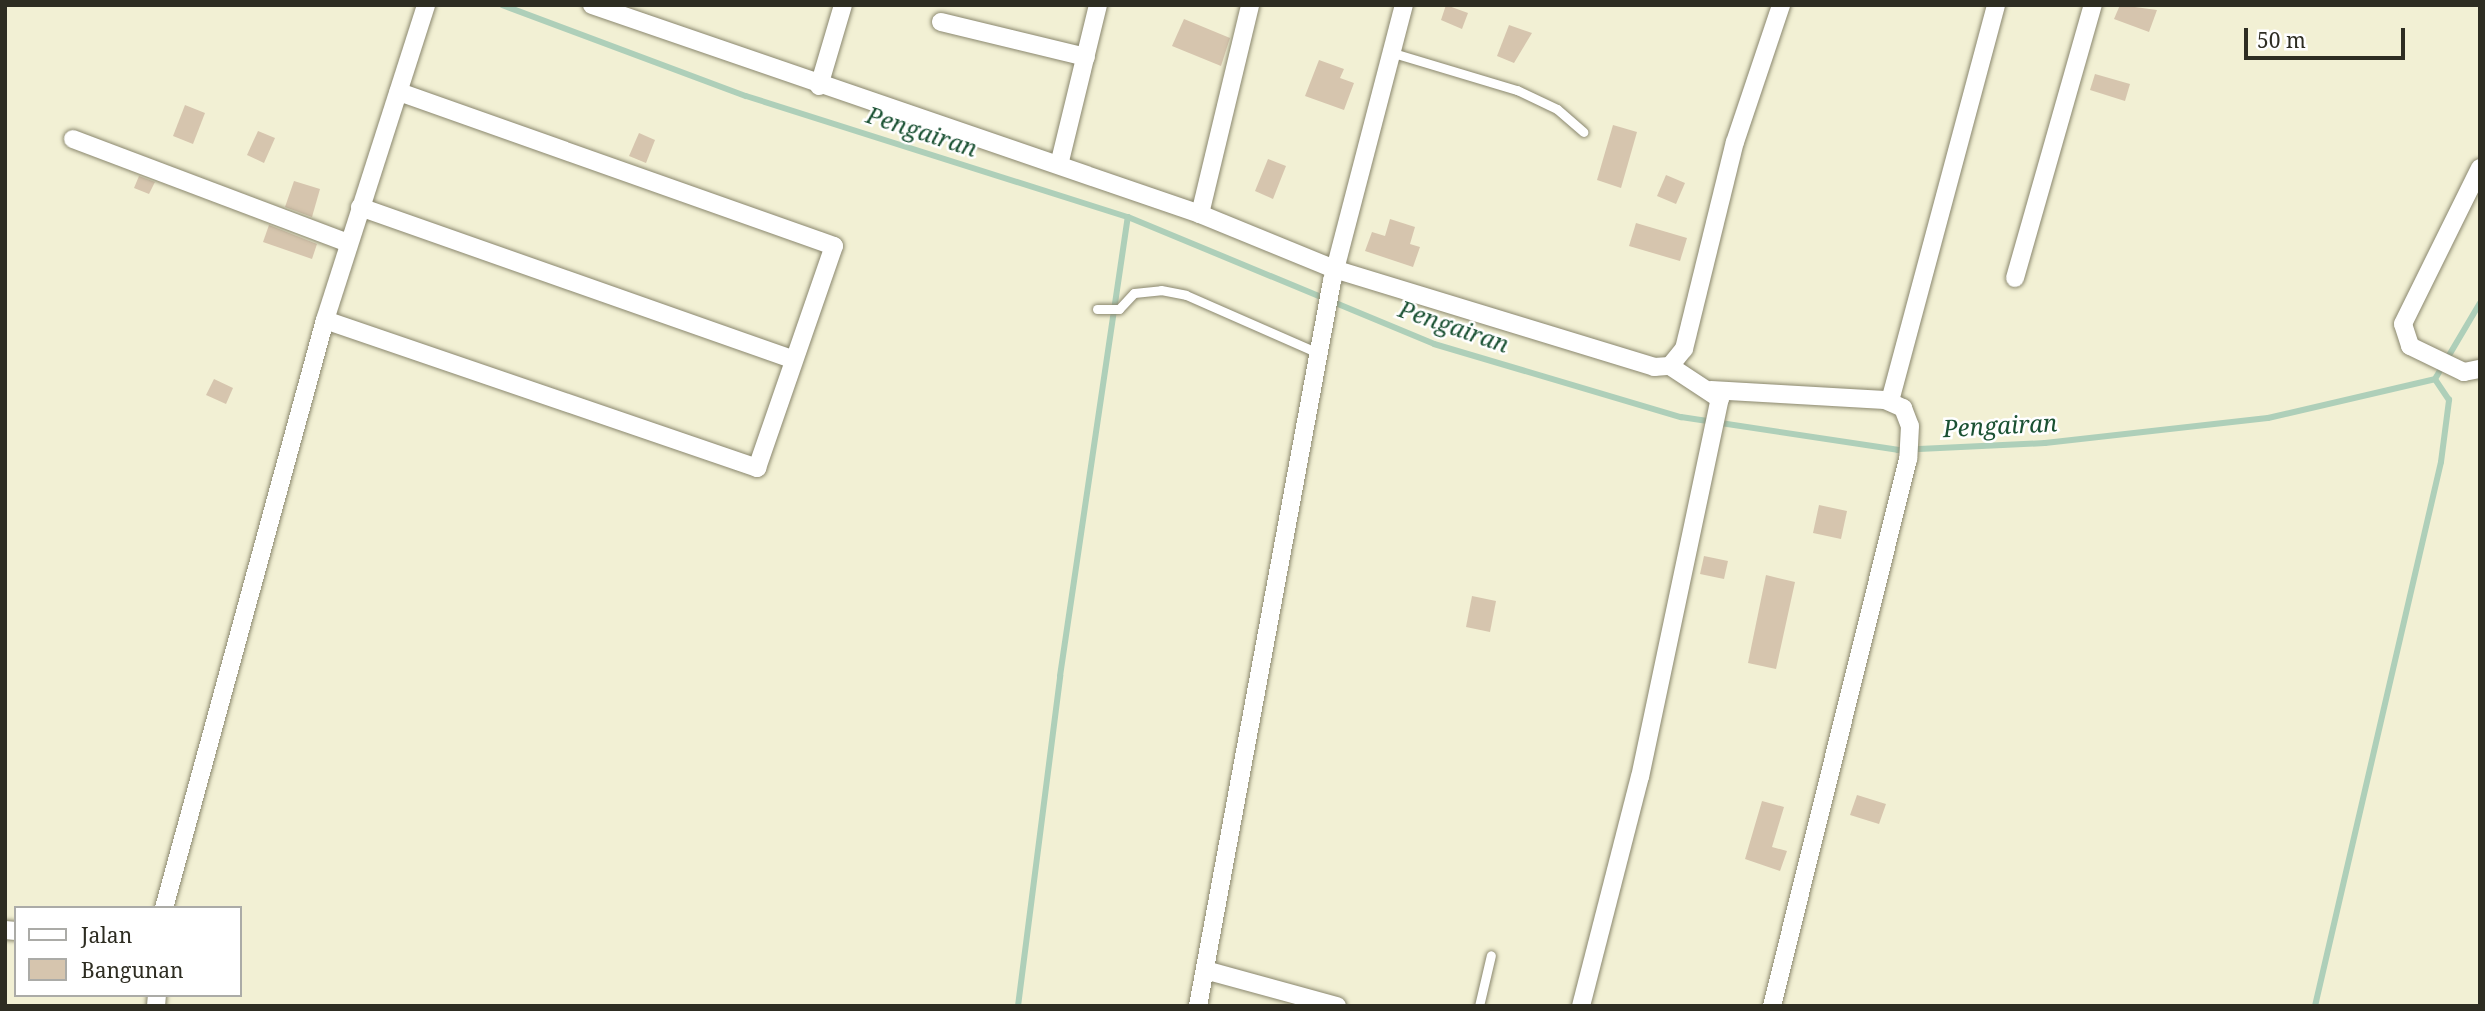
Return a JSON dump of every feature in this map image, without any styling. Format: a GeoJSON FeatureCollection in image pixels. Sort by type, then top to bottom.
{"type":"FeatureCollection","features":[{"type":"Feature","properties":{"kind":"street"},"geometry":{"type":"LineString","coordinates":[[592,5],[819,86],[1200,214],[1333,275],[1631,363],[1670,366],[1711,390],[1720,399],[1640,777],[1581,1006]]}},
{"type":"Feature","properties":{"kind":"street"},"geometry":{"type":"LineString","coordinates":[[819,86],[843,5]]}},
{"type":"Feature","properties":{"kind":"street"},"geometry":{"type":"LineString","coordinates":[[1059,165],[1098,5]]}},
{"type":"Feature","properties":{"kind":"street"},"geometry":{"type":"LineString","coordinates":[[1200,214],[1250,5]]}},
{"type":"Feature","properties":{"kind":"street"},"geometry":{"type":"LineString","coordinates":[[1198,1006],[1333,275],[1388,52],[1404,5]]}},
{"type":"Feature","properties":{"kind":"street"},"geometry":{"type":"LineString","coordinates":[[1670,366],[1684,349],[1735,142],[1781,5]]}},
{"type":"Feature","properties":{"kind":"street"},"geometry":{"type":"LineString","coordinates":[[1890,401],[1996,5]]}},
{"type":"Feature","properties":{"kind":"street"},"geometry":{"type":"LineString","coordinates":[[2015,278],[2093,5]]}},
{"type":"Feature","properties":{"kind":"street"},"geometry":{"type":"LineString","coordinates":[[165,906],[325,320],[424,11]]}},
{"type":"Feature","properties":{"kind":"street"},"geometry":{"type":"LineString","coordinates":[[941,22],[1086,57]]}},
{"type":"Feature","properties":{"kind":"street"},"geometry":{"type":"LineString","coordinates":[[325,320],[757,468],[834,246],[398,92]]}},
{"type":"Feature","properties":{"kind":"street"},"geometry":{"type":"LineString","coordinates":[[73,139],[348,243]]}},
{"type":"Feature","properties":{"kind":"street"},"geometry":{"type":"LineString","coordinates":[[2472,370],[2410,346],[2403,335],[2406,314],[2480,168]]}},
{"type":"Feature","properties":{"kind":"street"},"geometry":{"type":"LineString","coordinates":[[360,207],[794,360]]}},
{"type":"Feature","properties":{"kind":"street"},"geometry":{"type":"LineString","coordinates":[[1711,390],[1890,401],[1908,416],[1909,451],[1772,1006]]}},
{"type":"Feature","properties":{"kind":"street"},"geometry":{"type":"LineString","coordinates":[[1205,970],[1338,1006]]}},
{"type":"Feature","properties":{"kind":"lane"},"geometry":{"type":"LineString","coordinates":[[1388,52],[1517,90],[1557,110],[1583,132]]}},
{"type":"Feature","properties":{"kind":"lane"},"geometry":{"type":"LineString","coordinates":[[1102,309],[1119,309],[1134,293],[1174,292],[1318,353]]}},
{"type":"Feature","properties":{"kind":"lane"},"geometry":{"type":"LineString","coordinates":[[1479,1006],[1491,955]]}},
{"type":"Feature","properties":{"kind":"building"},"geometry":{"type":"Polygon","coordinates":[[[1446,5],[1468,13],[1462,29],[1441,20],[1446,5]]]}},
{"type":"Feature","properties":{"kind":"building"},"geometry":{"type":"Polygon","coordinates":[[[2120,5],[2157,10],[2149,32],[2114,19],[2120,5]]]}},
{"type":"Feature","properties":{"kind":"building"},"geometry":{"type":"Polygon","coordinates":[[[1184,19],[1230,38],[1221,66],[1172,46],[1184,19]]]}},
{"type":"Feature","properties":{"kind":"building"},"geometry":{"type":"Polygon","coordinates":[[[1509,25],[1532,33],[1514,63],[1497,56],[1509,25]]]}},
{"type":"Feature","properties":{"kind":"building"},"geometry":{"type":"Polygon","coordinates":[[[1319,60],[1344,69],[1340,78],[1354,83],[1344,110],[1305,96],[1319,60]]]}},
{"type":"Feature","properties":{"kind":"building"},"geometry":{"type":"Polygon","coordinates":[[[2095,74],[2130,84],[2125,101],[2090,90],[2095,74]]]}},
{"type":"Feature","properties":{"kind":"building"},"geometry":{"type":"Polygon","coordinates":[[[185,105],[205,113],[193,144],[173,136],[185,105]]]}},
{"type":"Feature","properties":{"kind":"building"},"geometry":{"type":"Polygon","coordinates":[[[1613,125],[1637,132],[1621,188],[1597,180],[1613,125]]]}},
{"type":"Feature","properties":{"kind":"building"},"geometry":{"type":"Polygon","coordinates":[[[258,131],[275,138],[264,163],[247,155],[258,131]]]}},
{"type":"Feature","properties":{"kind":"building"},"geometry":{"type":"Polygon","coordinates":[[[639,133],[655,140],[646,163],[629,156],[639,133]]]}},
{"type":"Feature","properties":{"kind":"building"},"geometry":{"type":"Polygon","coordinates":[[[1268,159],[1286,166],[1273,199],[1255,191],[1268,159]]]}},
{"type":"Feature","properties":{"kind":"building"},"geometry":{"type":"Polygon","coordinates":[[[1666,175],[1685,183],[1676,204],[1657,196],[1666,175]]]}},
{"type":"Feature","properties":{"kind":"building"},"geometry":{"type":"Polygon","coordinates":[[[139,176],[155,182],[149,194],[134,188],[139,176]]]}},
{"type":"Feature","properties":{"kind":"building"},"geometry":{"type":"Polygon","coordinates":[[[294,181],[320,189],[312,217],[285,207],[294,181]]]}},
{"type":"Feature","properties":{"kind":"building"},"geometry":{"type":"Polygon","coordinates":[[[1390,219],[1415,227],[1410,244],[1420,247],[1413,267],[1365,251],[1372,232],[1385,236],[1390,219]]]}},
{"type":"Feature","properties":{"kind":"building"},"geometry":{"type":"Polygon","coordinates":[[[1636,223],[1687,238],[1680,261],[1629,246],[1636,223]]]}},
{"type":"Feature","properties":{"kind":"building"},"geometry":{"type":"Polygon","coordinates":[[[269,225],[317,244],[312,259],[263,242],[269,225]]]}},
{"type":"Feature","properties":{"kind":"building"},"geometry":{"type":"Polygon","coordinates":[[[214,379],[233,388],[226,404],[206,395],[214,379]]]}},
{"type":"Feature","properties":{"kind":"building"},"geometry":{"type":"Polygon","coordinates":[[[1819,505],[1847,511],[1841,539],[1813,533],[1819,505]]]}},
{"type":"Feature","properties":{"kind":"building"},"geometry":{"type":"Polygon","coordinates":[[[1704,556],[1728,561],[1724,579],[1700,574],[1704,556]]]}},
{"type":"Feature","properties":{"kind":"building"},"geometry":{"type":"Polygon","coordinates":[[[1766,575],[1795,582],[1776,669],[1748,663],[1766,575]]]}},
{"type":"Feature","properties":{"kind":"building"},"geometry":{"type":"Polygon","coordinates":[[[1472,596],[1496,601],[1490,632],[1466,627],[1472,596]]]}},
{"type":"Feature","properties":{"kind":"building"},"geometry":{"type":"Polygon","coordinates":[[[1857,795],[1886,804],[1879,824],[1850,815],[1857,795]]]}},
{"type":"Feature","properties":{"kind":"building"},"geometry":{"type":"Polygon","coordinates":[[[1762,801],[1784,807],[1772,847],[1787,851],[1780,871],[1745,859],[1762,801]]]}},
{"type":"Feature","properties":{"kind":"waterway","name":"Pengairan"},"geometry":{"type":"LineString","coordinates":[[502,5],[746,96],[1128,217],[1434,344],[1681,417],[1898,450],[2045,443],[2268,418],[2435,379]]}},
{"type":"Feature","properties":{"kind":"waterway"},"geometry":{"type":"LineString","coordinates":[[1018,1006],[1060,676],[1128,217]]}},
{"type":"Feature","properties":{"kind":"waterway"},"geometry":{"type":"LineString","coordinates":[[2315,1006],[2441,462],[2449,400],[2435,379],[2480,303]]}}]}
